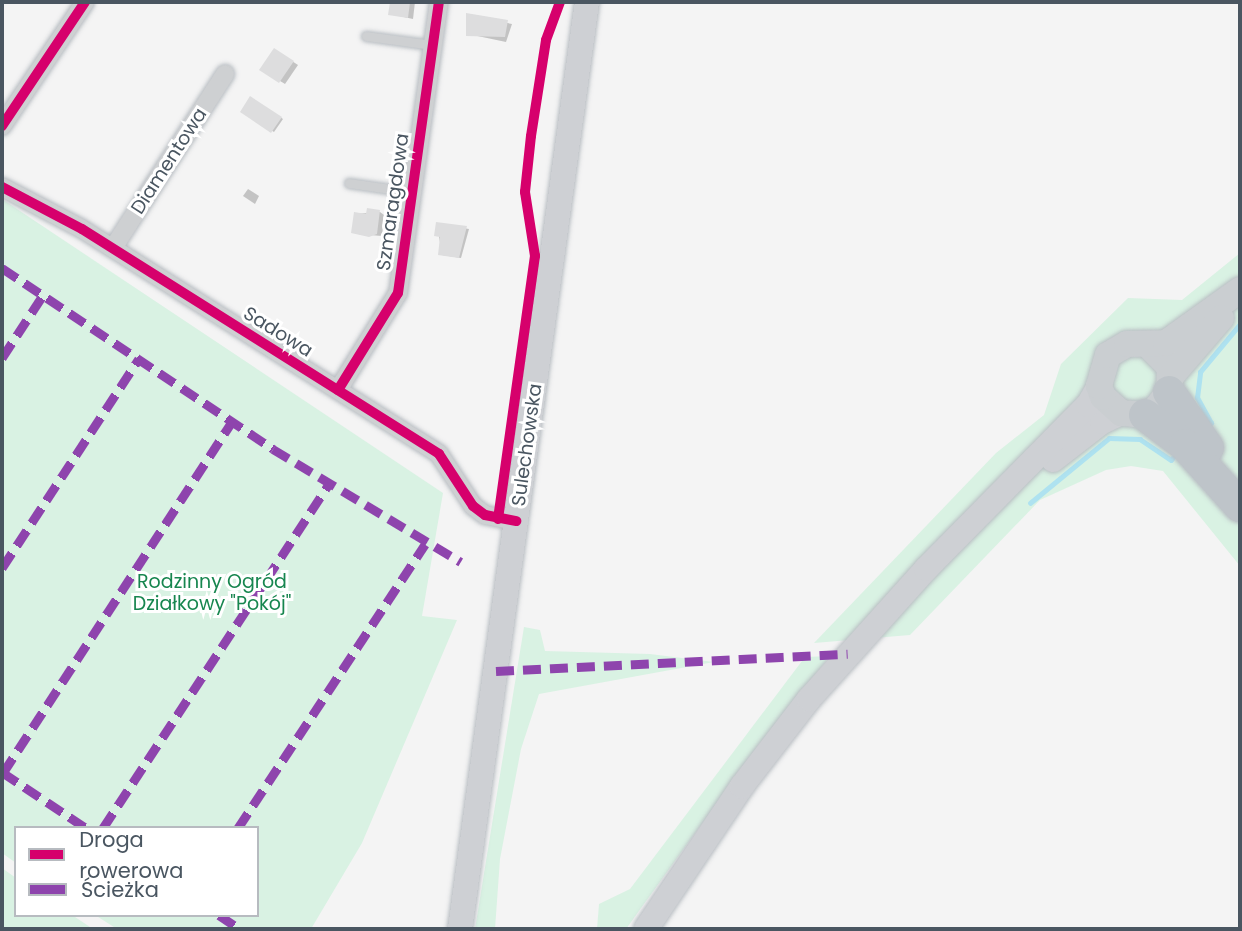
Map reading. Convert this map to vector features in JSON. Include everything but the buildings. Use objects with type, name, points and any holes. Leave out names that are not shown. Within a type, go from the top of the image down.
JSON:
[{"type":"highway","points":[[1171,383],[1240,487]]},
{"type":"highway","points":[[1133,414],[1185,444],[1240,506]]},
{"type":"main road","name":"Sulechowska","points":[[460,929],[587,2]]},
{"type":"main road","points":[[646,929],[742,786],[802,708],[973,523],[1088,405],[1099,386],[1102,364],[1115,349],[1127,344],[1149,346],[1166,343],[1240,290]]},
{"type":"main road","points":[[973,523],[1102,422],[1156,410],[1171,383],[1240,298]]},
{"type":"main road","points":[[1149,346],[1166,360],[1171,383]]},
{"type":"main road","points":[[1099,386],[1103,397],[1133,414]]},
{"type":"street","points":[[2,126],[85,2]]},
{"type":"street","name":"Szmaragdowa","points":[[338,390],[398,293],[439,2]]},
{"type":"street","name":"Diamentowa","points":[[113,248],[225,74]]},
{"type":"street","name":"Sadowa","points":[[2,187],[113,248],[439,454],[473,506],[485,515],[516,521]]},
{"type":"lane","points":[[366,36],[433,45]]},
{"type":"lane","name":"Szmaragdowa","points":[[349,183],[411,192]]},
{"type":"green space","name":"Rodzinny Ogród Działkowy \"Pokój\"","points":[[2,199],[443,493],[422,616],[457,620],[362,843],[311,929],[117,929],[98,917],[259,917],[259,826],[14,826],[14,862],[2,853]]},
{"type":"green space","points":[[1240,253],[1240,566],[1163,471],[1131,466],[1106,470],[1040,500],[910,635],[814,643],[996,453],[1044,415],[1061,364],[1128,298],[1182,300]]},
{"type":"green space","points":[[524,627],[540,630],[545,651],[650,654],[714,662],[539,694],[521,749],[500,859],[495,929],[475,929]]},
{"type":"green space","points":[[830,656],[760,743],[626,929],[597,929],[599,904],[630,889],[805,657]]},
{"type":"green space","points":[[2,868],[14,877],[14,917],[75,917],[93,929],[2,929]]},
{"type":"waterway","points":[[1207,426],[1211,423],[1197,398],[1200,372],[1240,324]]},
{"type":"waterway","points":[[1030,503],[1109,438],[1140,439],[1171,460],[1174,456]]},
{"type":"marked path","points":[[2,268],[273,449],[461,562]]},
{"type":"marked path","points":[[2,358],[43,295]]},
{"type":"marked path","points":[[2,568],[139,359]]},
{"type":"marked path","points":[[3,773],[232,422]]},
{"type":"marked path","points":[[104,826],[329,484]]},
{"type":"marked path","points":[[239,826],[425,544]]},
{"type":"marked path","points":[[496,671],[848,654]]},
{"type":"marked path","points":[[2,772],[83,826]]},
{"type":"marked path","points":[[222,917],[240,929]]},
{"type":"cycle path","points":[[2,126],[85,2]]},
{"type":"cycle path","points":[[338,390],[398,293],[439,2]]},
{"type":"cycle path","points":[[498,519],[535,256],[525,192],[531,136],[546,40],[560,2]]},
{"type":"cycle path","points":[[2,187],[82,229],[439,454],[473,506],[485,515],[516,521]]}]
